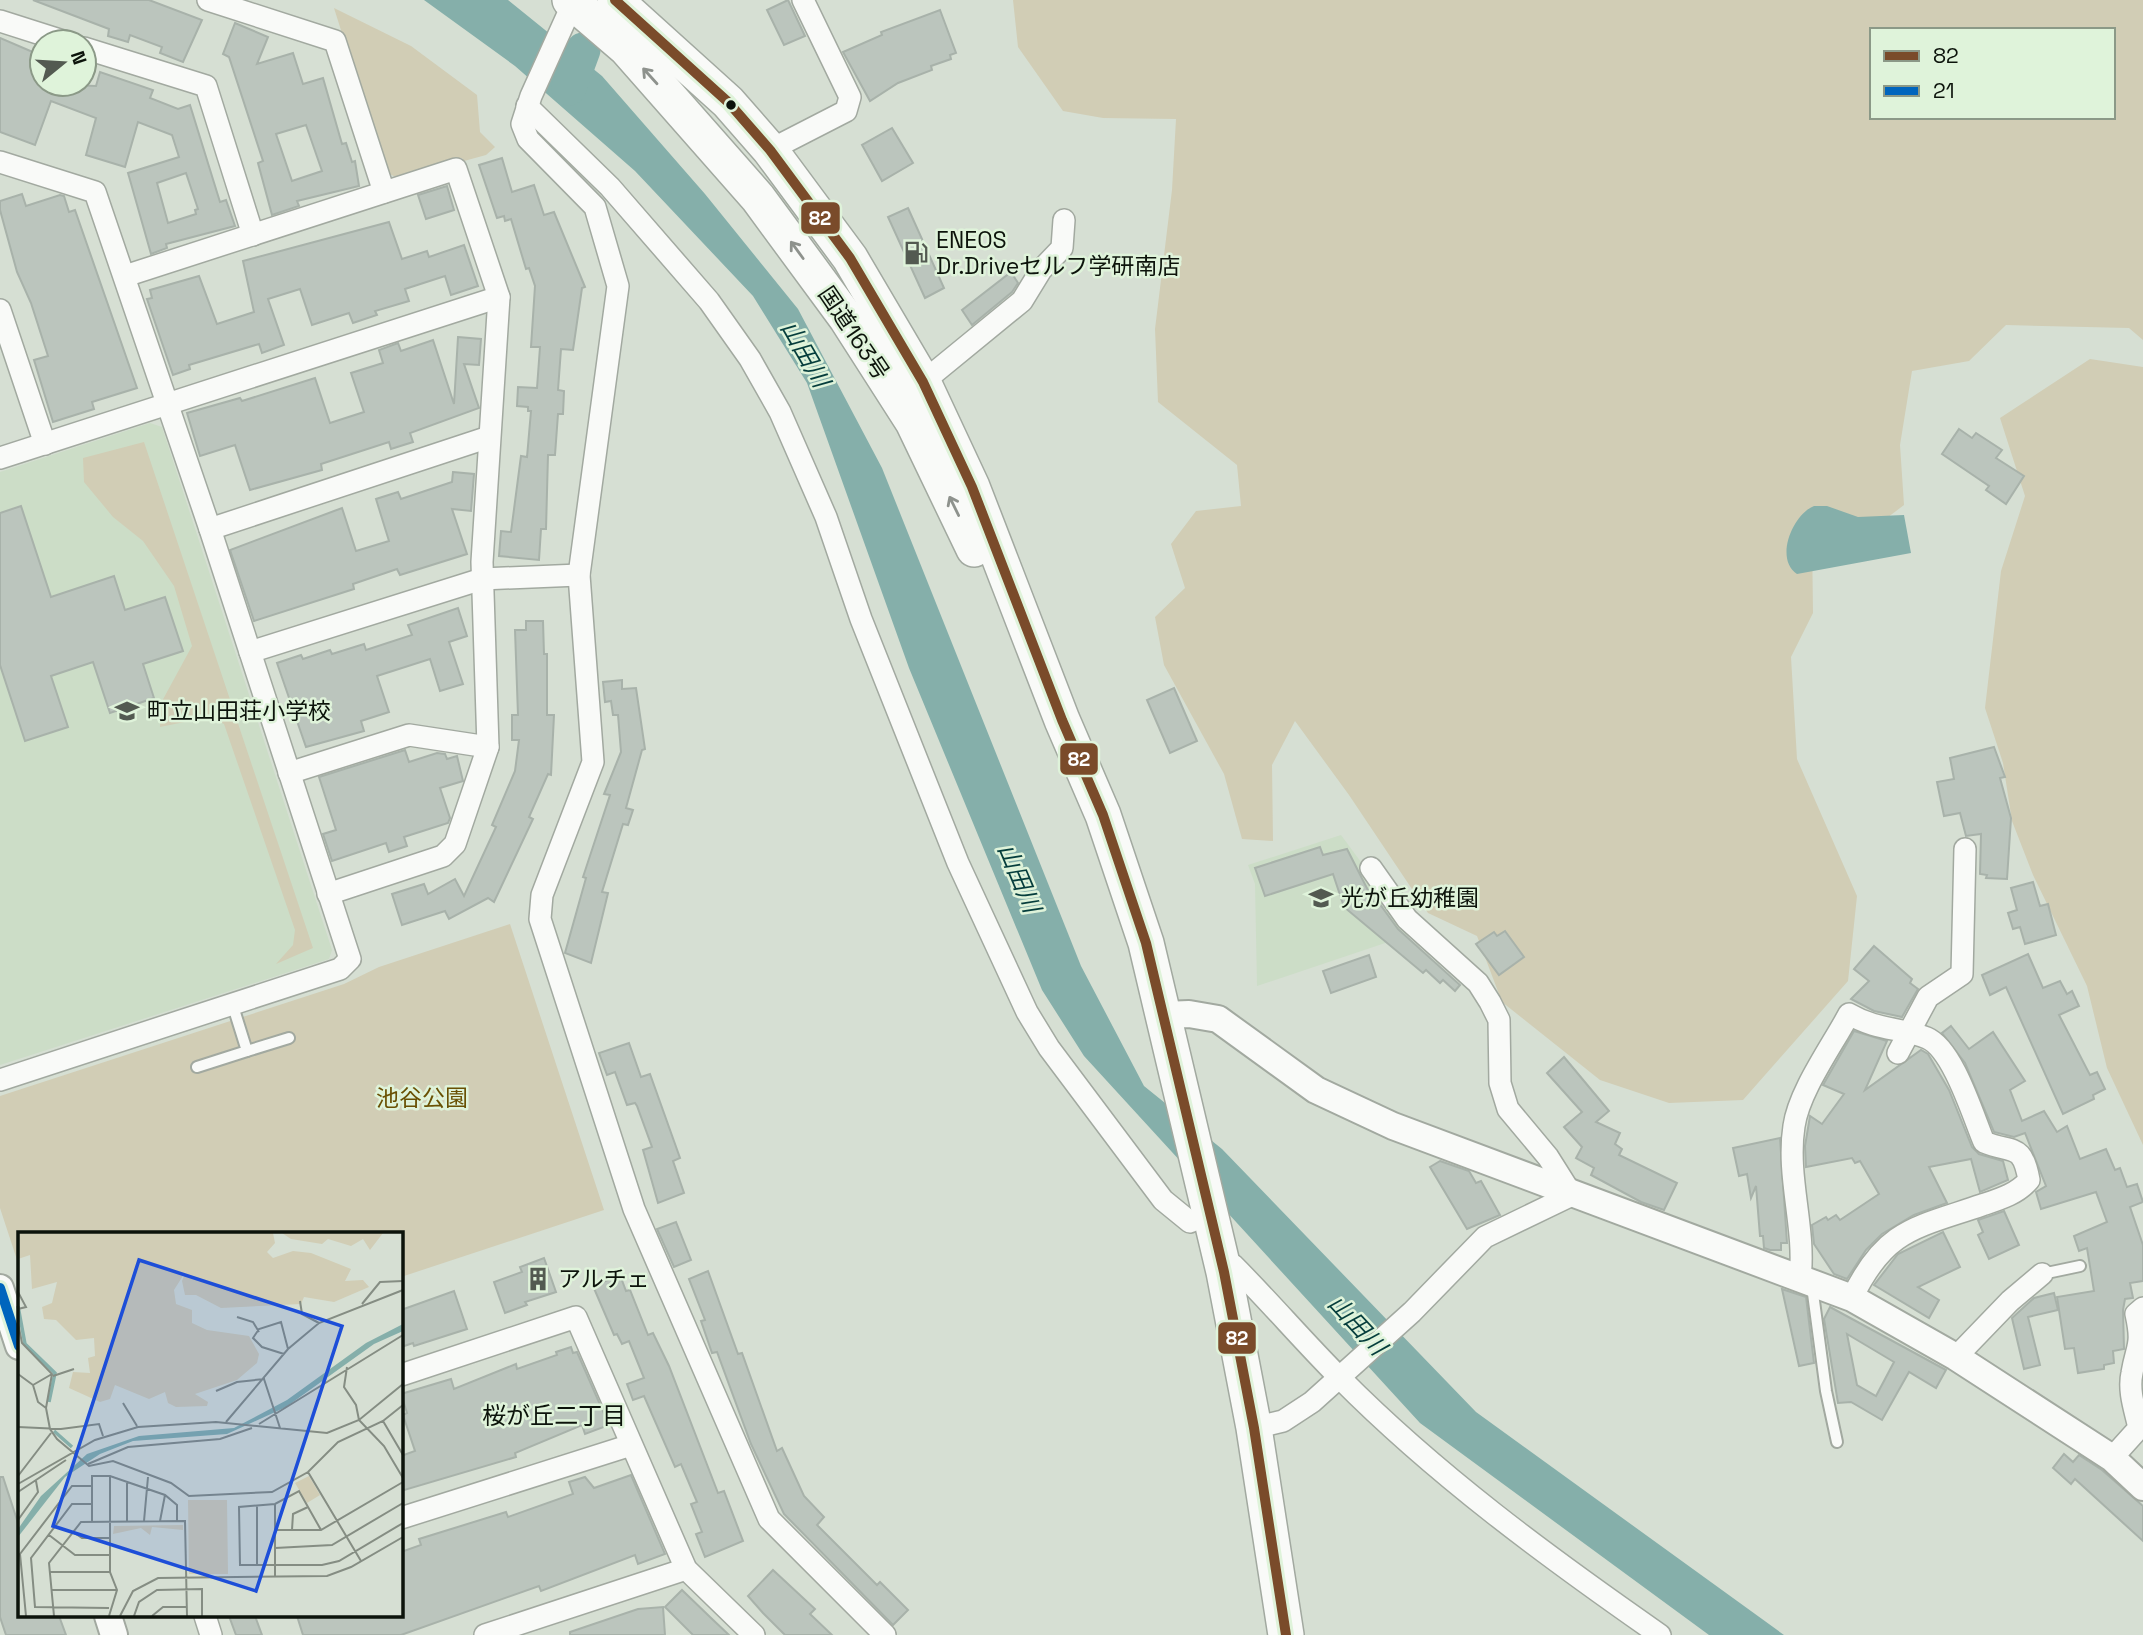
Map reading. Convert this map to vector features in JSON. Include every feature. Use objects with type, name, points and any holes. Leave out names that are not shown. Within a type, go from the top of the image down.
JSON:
[{"type":"highway","name":"国道163号","points":[[615,0],[692,67],[770,150],[850,258],[923,382],[972,486],[1062,720],[1127,879],[1164,1015],[1201,1228],[1224,1272],[1254,1427],[1286,1635]]},
{"type":"highway","name":"国道163号","points":[[570,6],[626,48],[758,198],[848,319],[913,422],[1030,664],[1062,720]]},
{"type":"street","points":[[208,0],[335,41],[384,192]]},
{"type":"street","points":[[770,150],[846,111],[850,97],[803,0]]},
{"type":"street","points":[[570,6],[529,101],[522,124],[528,139],[595,207],[618,286],[579,575],[593,762],[542,895],[540,919],[634,1209],[769,1519],[886,1635]]},
{"type":"street","points":[[0,21],[28,30]]},
{"type":"street","points":[[98,52],[206,86],[253,235]]},
{"type":"street","points":[[529,101],[610,187],[709,301],[750,359],[780,412],[826,517],[861,620],[953,850],[1036,1029],[1163,1200],[1201,1228]]},
{"type":"street","points":[[0,162],[95,192],[168,403],[349,954],[346,966],[0,1080]]},
{"type":"street","points":[[125,276],[456,169],[499,297],[482,579],[488,747],[455,844],[443,856],[328,894]]},
{"type":"street","points":[[923,382],[1022,301],[1041,270],[1062,248],[1064,220]]},
{"type":"street","points":[[0,458],[499,297]]},
{"type":"street","points":[[0,310],[45,444]]},
{"type":"street","points":[[210,529],[489,437]]},
{"type":"street","points":[[250,652],[482,579],[579,575]]},
{"type":"street","points":[[289,773],[409,735],[488,747]]},
{"type":"street","points":[[1902,1044],[1928,997],[1962,974],[1965,849]]},
{"type":"street","points":[[1371,868],[1407,919],[1478,983],[1490,1002],[1499,1020],[1500,1083],[1508,1109],[1548,1157],[1572,1195]]},
{"type":"street","points":[[1164,1015],[1189,1014],[1218,1019],[1316,1090],[1393,1126],[1572,1195],[1602,1202],[1852,1298],[1956,1357],[2112,1458],[2143,1487]]},
{"type":"street","points":[[1806,1281],[1794,1186],[1794,1126],[1802,1101],[1849,1014],[1902,1044],[1927,1038],[1947,1056],[1984,1142],[2020,1152],[2025,1159],[2029,1180],[2010,1195],[1901,1235],[1868,1266],[1852,1298]]},
{"type":"street","points":[[1254,1427],[1283,1421],[1312,1402],[1412,1312],[1485,1237],[1572,1195]]},
{"type":"street","points":[[1233,1265],[1442,1470],[1554,1562],[1660,1635]]},
{"type":"street","points":[[1956,1357],[2010,1301],[2042,1274]]},
{"type":"street","points":[[0,1288],[18,1343]]},
{"type":"street","points":[[2112,1458],[2139,1427],[2132,1402],[2131,1374],[2140,1347],[2136,1314],[2143,1308]]},
{"type":"street","points":[[402,1375],[576,1317],[686,1569],[754,1635]]},
{"type":"street","points":[[402,1518],[631,1445]]},
{"type":"street","points":[[491,1634],[686,1569]]},
{"type":"street","points":[[109,1618],[114,1635]]},
{"type":"street","points":[[206,1618],[211,1635]]},
{"type":"lane","points":[[232,1003],[247,1051]]},
{"type":"lane","points":[[197,1067],[289,1038]]},
{"type":"lane","points":[[2042,1274],[2080,1266]]},
{"type":"lane","points":[[1806,1281],[1837,1442]]},
{"type":"shaded area","name":"町立山田荘小学校","points":[[150,423],[162,427],[332,950],[329,959],[0,1065],[0,472]]},
{"type":"shaded area","name":"光が丘幼稚園","points":[[1341,835],[1409,927],[1406,936],[1257,986],[1255,884],[1248,865]]},
{"type":"green space","points":[[1013,0],[2143,0],[2143,340],[2129,328],[2006,325],[1969,361],[1912,371],[1900,445],[1904,505],[1871,530],[1812,535],[1813,613],[1791,657],[1797,759],[1857,896],[1848,981],[1743,1100],[1669,1103],[1600,1080],[1502,1002],[1477,936],[1428,913],[1349,795],[1295,721],[1272,765],[1273,841],[1242,839],[1224,774],[1164,665],[1155,617],[1185,588],[1171,544],[1196,511],[1241,506],[1237,465],[1158,402],[1155,329],[1172,190],[1176,119],[1103,118],[1063,111],[1018,47]]},
{"type":"green space","points":[[334,8],[411,46],[477,95],[480,132],[495,147],[486,155],[464,161],[462,158],[399,178],[386,173]]},
{"type":"green space","points":[[2090,359],[2143,367],[2143,1145],[2107,1068],[2087,986],[2033,875],[2012,821],[2003,763],[1985,708],[2001,571],[2025,496],[2000,418]]},
{"type":"green space","points":[[144,442],[313,948],[276,964],[293,945],[295,930],[224,724],[209,717],[160,727],[161,703],[192,646],[174,586],[143,541],[113,517],[84,482],[83,458]]},
{"type":"green space","name":"池谷公園","points":[[510,924],[604,1210],[402,1277],[402,1232],[18,1232],[18,1263],[0,1208],[0,1096],[344,984],[379,967]]},
{"type":"water","name":"山田川","points":[[424,0],[508,0],[602,76],[705,194],[798,309],[882,468],[1081,966],[1144,1086],[1222,1149],[1476,1412],[1784,1635],[1709,1635],[1420,1423],[1084,1056],[1042,990],[909,668],[807,383],[753,296],[635,171],[515,66]]},
{"type":"water","points":[[1814,506],[1827,506],[1858,517],[1904,515],[1911,553],[1797,574],[1790,567],[1787,558],[1789,537],[1799,518]]},
{"type":"building","points":[[33,0],[149,0],[202,20],[183,62],[160,53],[162,47],[130,35],[128,42],[108,36],[109,29]]},
{"type":"building","points":[[788,0],[805,36],[784,45],[767,10]]},
{"type":"building","points":[[940,10],[956,53],[950,55],[951,59],[931,66],[932,70],[898,83],[870,101],[843,52],[882,35],[881,32]]},
{"type":"building","points":[[235,23],[268,37],[257,64],[293,53],[303,84],[323,78],[342,144],[346,143],[352,162],[355,161],[359,186],[297,201],[299,206],[272,215],[258,163],[263,161],[229,57],[223,54]],"holes":[[[306,125],[322,171],[292,181],[276,134]]]},
{"type":"building","points":[[0,38],[28,50],[28,98],[98,98],[100,72],[153,90],[150,98],[178,109],[190,105],[220,202],[226,200],[235,226],[166,244],[167,248],[151,254],[128,173],[179,157],[172,135],[138,122],[125,167],[86,155],[96,118],[51,101],[35,145],[0,132]],"holes":[[[186,173],[198,209],[195,210],[196,214],[168,223],[157,183]]]},
{"type":"building","points":[[892,128],[913,163],[882,181],[862,145]]},
{"type":"building","points":[[502,158],[512,192],[534,185],[544,215],[554,212],[585,287],[582,288],[573,350],[561,349],[558,390],[564,391],[563,414],[558,414],[555,455],[548,455],[546,529],[541,529],[539,560],[499,556],[501,531],[511,532],[521,456],[527,457],[531,411],[528,411],[528,407],[517,406],[518,387],[537,388],[540,347],[531,347],[535,286],[529,268],[526,269],[511,219],[505,221],[504,216],[497,218],[479,165]]},
{"type":"building","points":[[447,186],[454,210],[426,219],[418,195]]},
{"type":"building","points":[[22,194],[26,206],[60,195],[64,196],[69,212],[75,210],[137,388],[92,402],[94,409],[53,422],[34,360],[48,356],[31,303],[17,272],[0,210],[0,201]]},
{"type":"building","name":"ENEOS Dr.Driveセルフ学研南店","points":[[908,208],[944,288],[925,298],[888,217]]},
{"type":"building","points":[[389,222],[402,259],[427,251],[429,257],[464,245],[478,286],[451,295],[445,276],[405,289],[409,301],[375,311],[377,315],[353,323],[349,313],[312,325],[300,289],[268,299],[284,345],[262,353],[259,344],[189,365],[190,369],[173,375],[147,299],[152,298],[150,290],[199,276],[217,324],[254,312],[243,261]]},
{"type":"building","points":[[1011,272],[1018,283],[1012,292],[972,325],[962,310]]},
{"type":"building","points":[[458,337],[481,339],[479,365],[464,364],[479,408],[410,433],[413,442],[391,449],[389,442],[321,464],[322,470],[250,490],[235,445],[200,456],[187,413],[240,398],[242,401],[315,378],[330,423],[364,412],[351,373],[383,363],[379,350],[398,343],[401,351],[433,340],[454,404]]},
{"type":"building","points":[[1959,429],[1972,438],[1976,433],[2002,450],[1996,458],[2024,476],[2006,504],[1986,490],[1989,486],[1942,454]]},
{"type":"building","points":[[453,472],[474,474],[471,511],[452,509],[467,554],[400,575],[397,569],[353,584],[354,589],[254,621],[230,550],[342,508],[356,551],[389,541],[376,499],[398,492],[401,499],[452,482]]},
{"type":"building","points":[[21,506],[51,597],[114,576],[125,610],[165,597],[183,651],[143,664],[154,698],[110,713],[93,662],[51,676],[68,727],[25,741],[0,665],[0,513]]},
{"type":"building","points":[[458,608],[467,636],[449,642],[463,684],[440,691],[430,659],[377,676],[389,712],[361,721],[364,731],[306,747],[277,663],[301,655],[303,659],[330,650],[332,654],[364,644],[366,650],[412,635],[408,625]]},
{"type":"building","points":[[526,621],[543,621],[544,654],[547,654],[547,715],[554,715],[551,775],[548,774],[529,817],[533,819],[494,902],[488,898],[449,919],[445,911],[402,925],[392,894],[424,884],[428,894],[455,879],[464,896],[496,827],[492,825],[515,771],[519,740],[512,740],[512,715],[518,715],[515,630],[526,630]]},
{"type":"building","points":[[622,680],[622,689],[636,688],[645,749],[642,750],[626,808],[633,810],[628,825],[623,824],[602,892],[608,893],[591,963],[565,953],[586,878],[583,877],[610,795],[604,794],[621,752],[618,715],[613,715],[611,701],[605,702],[603,682]]},
{"type":"building","points":[[1174,688],[1197,741],[1170,753],[1147,700]]},
{"type":"building","points":[[1994,747],[2005,777],[2000,778],[2011,818],[2007,879],[1986,878],[1987,875],[1980,874],[1981,834],[1966,836],[1960,813],[1944,816],[1937,782],[1954,779],[1950,758]]},
{"type":"building","points":[[405,750],[409,762],[437,753],[445,754],[447,759],[457,756],[463,781],[440,788],[450,818],[448,823],[404,837],[407,846],[389,852],[386,843],[332,861],[323,834],[336,830],[319,777]]},
{"type":"building","points":[[1320,847],[1323,855],[1347,849],[1375,904],[1379,903],[1398,929],[1460,985],[1455,991],[1443,980],[1440,983],[1426,970],[1423,973],[1344,907],[1333,874],[1265,896],[1255,868]]},
{"type":"building","points":[[2033,882],[2040,906],[2048,904],[2056,935],[2025,944],[2020,927],[2013,929],[2008,913],[2017,910],[2011,888]]},
{"type":"building","points":[[1505,931],[1524,957],[1499,975],[1476,944],[1494,932],[1497,936]]},
{"type":"building","points":[[1874,946],[1912,979],[1910,983],[1918,989],[1902,1017],[1874,1011],[1851,999],[1869,981],[1854,969]]},
{"type":"building","points":[[2028,954],[2043,988],[2060,981],[2067,994],[2072,991],[2079,1006],[2059,1015],[2090,1075],[2097,1072],[2105,1089],[2093,1095],[2094,1099],[2063,1114],[2006,987],[1990,995],[1982,975]]},
{"type":"building","points":[[1369,955],[1376,977],[1331,993],[1323,971]]},
{"type":"building","points":[[1951,1026],[1969,1049],[1993,1032],[2025,1081],[2010,1090],[2022,1121],[2044,1111],[2057,1132],[2067,1126],[2080,1159],[2106,1149],[2115,1170],[2120,1168],[2127,1187],[2137,1184],[2143,1202],[2130,1207],[2143,1245],[2143,1281],[2130,1283],[2133,1298],[2125,1299],[2123,1310],[2124,1349],[2113,1351],[2114,1363],[2104,1365],[2104,1369],[2078,1373],[2074,1348],[2065,1349],[2057,1297],[2094,1291],[2087,1248],[2079,1251],[2074,1236],[2107,1222],[2096,1192],[2041,1209],[2036,1192],[2046,1186],[2025,1133],[2014,1137],[1994,1132],[1965,1063],[1942,1033]]},
{"type":"building","points":[[1854,1031],[1887,1041],[1865,1090],[1921,1050],[1928,1054],[1949,1090],[1972,1147],[1979,1154],[2003,1161],[2008,1180],[1980,1192],[1971,1159],[1929,1167],[1947,1203],[1914,1215],[1882,1234],[1866,1250],[1847,1279],[1834,1274],[1814,1244],[1812,1225],[1836,1215],[1840,1220],[1879,1194],[1860,1161],[1855,1163],[1852,1158],[1806,1167],[1805,1146],[1810,1116],[1822,1124],[1844,1094],[1823,1085]]},
{"type":"building","points":[[629,1043],[641,1077],[650,1074],[680,1158],[673,1161],[684,1193],[658,1203],[643,1150],[652,1147],[637,1106],[635,1103],[627,1105],[615,1072],[607,1075],[599,1053]]},
{"type":"building","points":[[1564,1057],[1609,1111],[1596,1122],[1620,1133],[1615,1144],[1622,1149],[1619,1155],[1677,1183],[1664,1210],[1641,1202],[1591,1175],[1594,1168],[1576,1158],[1582,1147],[1564,1127],[1582,1112],[1547,1073]]},
{"type":"building","points":[[1780,1138],[1787,1243],[1781,1243],[1781,1250],[1770,1250],[1764,1248],[1763,1236],[1760,1236],[1756,1186],[1751,1198],[1747,1174],[1739,1176],[1733,1148]]},
{"type":"building","points":[[1440,1161],[1469,1171],[1476,1183],[1481,1181],[1500,1215],[1467,1229],[1430,1167]]},
{"type":"building","points":[[2004,1211],[2019,1245],[1989,1259],[1978,1235],[1983,1232],[1978,1220]]},
{"type":"building","points":[[676,1222],[691,1260],[674,1267],[657,1229]]},
{"type":"building","points":[[1943,1232],[1960,1267],[1918,1287],[1939,1300],[1929,1318],[1874,1285],[1898,1254]]},
{"type":"building","points":[[544,1258],[556,1292],[525,1302],[527,1305],[505,1313],[494,1282],[522,1272],[520,1267]]},
{"type":"building","points":[[708,1271],[738,1354],[742,1353],[777,1451],[782,1448],[804,1496],[824,1517],[817,1525],[877,1585],[880,1582],[908,1610],[893,1625],[784,1514],[751,1444],[717,1352],[712,1353],[701,1321],[705,1320],[689,1279]]},
{"type":"building","points":[[620,1275],[626,1291],[630,1290],[648,1335],[653,1333],[669,1366],[718,1493],[724,1491],[743,1541],[705,1557],[696,1534],[702,1532],[691,1504],[697,1502],[681,1464],[675,1467],[644,1396],[633,1400],[627,1384],[644,1378],[629,1341],[622,1344],[617,1334],[614,1335],[593,1286]]},
{"type":"building","points":[[1782,1289],[1806,1297],[1814,1363],[1799,1366]]},
{"type":"building","points":[[454,1291],[467,1329],[414,1346],[413,1343],[402,1347],[402,1310]]},
{"type":"building","points":[[2054,1293],[2058,1310],[2028,1317],[2040,1365],[2024,1369],[2012,1318],[2034,1298]]},
{"type":"building","points":[[1830,1307],[1946,1370],[1936,1388],[1909,1372],[1882,1420],[1851,1402],[1838,1403],[1824,1319]],"holes":[[[1847,1334],[1894,1362],[1876,1396],[1857,1385]]]},
{"type":"building","points":[[571,1347],[573,1353],[577,1352],[609,1425],[585,1434],[582,1425],[515,1453],[516,1457],[402,1491],[402,1456],[415,1451],[403,1415],[407,1413],[402,1394],[451,1379],[454,1389],[516,1364],[517,1369],[557,1355],[556,1352]]},
{"type":"building","points":[[2064,1454],[2073,1462],[2079,1455],[2102,1470],[2143,1506],[2143,1541],[2075,1479],[2071,1484],[2053,1468]]},
{"type":"building","points":[[631,1475],[665,1554],[638,1564],[635,1555],[541,1591],[539,1586],[401,1635],[303,1635],[298,1618],[402,1618],[402,1552],[421,1545],[419,1539],[506,1512],[508,1517],[573,1494],[569,1482],[585,1477],[594,1488]]},
{"type":"building","points":[[0,1477],[3,1477],[18,1523],[18,1618],[60,1618],[66,1635],[6,1635],[0,1617]]},
{"type":"building","points":[[773,1570],[815,1609],[810,1614],[832,1635],[785,1635],[763,1613],[748,1596]]},
{"type":"building","points":[[682,1590],[729,1635],[693,1635],[665,1607]]},
{"type":"building","points":[[663,1607],[665,1635],[570,1635],[570,1632],[638,1609]]},
{"type":"building","points":[[230,1618],[256,1618],[262,1635],[236,1635]]},
{"type":"waterway","points":[[569,88],[583,50]]},
{"type":"transit line","name":"82","points":[[615,0],[728,102],[770,150],[850,258],[923,382],[972,487],[1062,720],[1103,815],[1146,943],[1224,1272],[1254,1428],[1286,1635]]},
{"type":"transit line","name":"21","points":[[0,1288],[18,1343]]},
{"type":"place","name":"ENEOS Dr.Driveセルフ学研南店","points":[[916,253]]},
{"type":"place","name":"町立山田荘小学校","points":[[127,711]]},
{"type":"place","name":"光が丘幼稚園","points":[[1321,898]]},
{"type":"place","name":"アルチェ","points":[[538,1279]]},
{"type":"district","name":"桜が丘二丁目","points":[[554,1416]]}]
